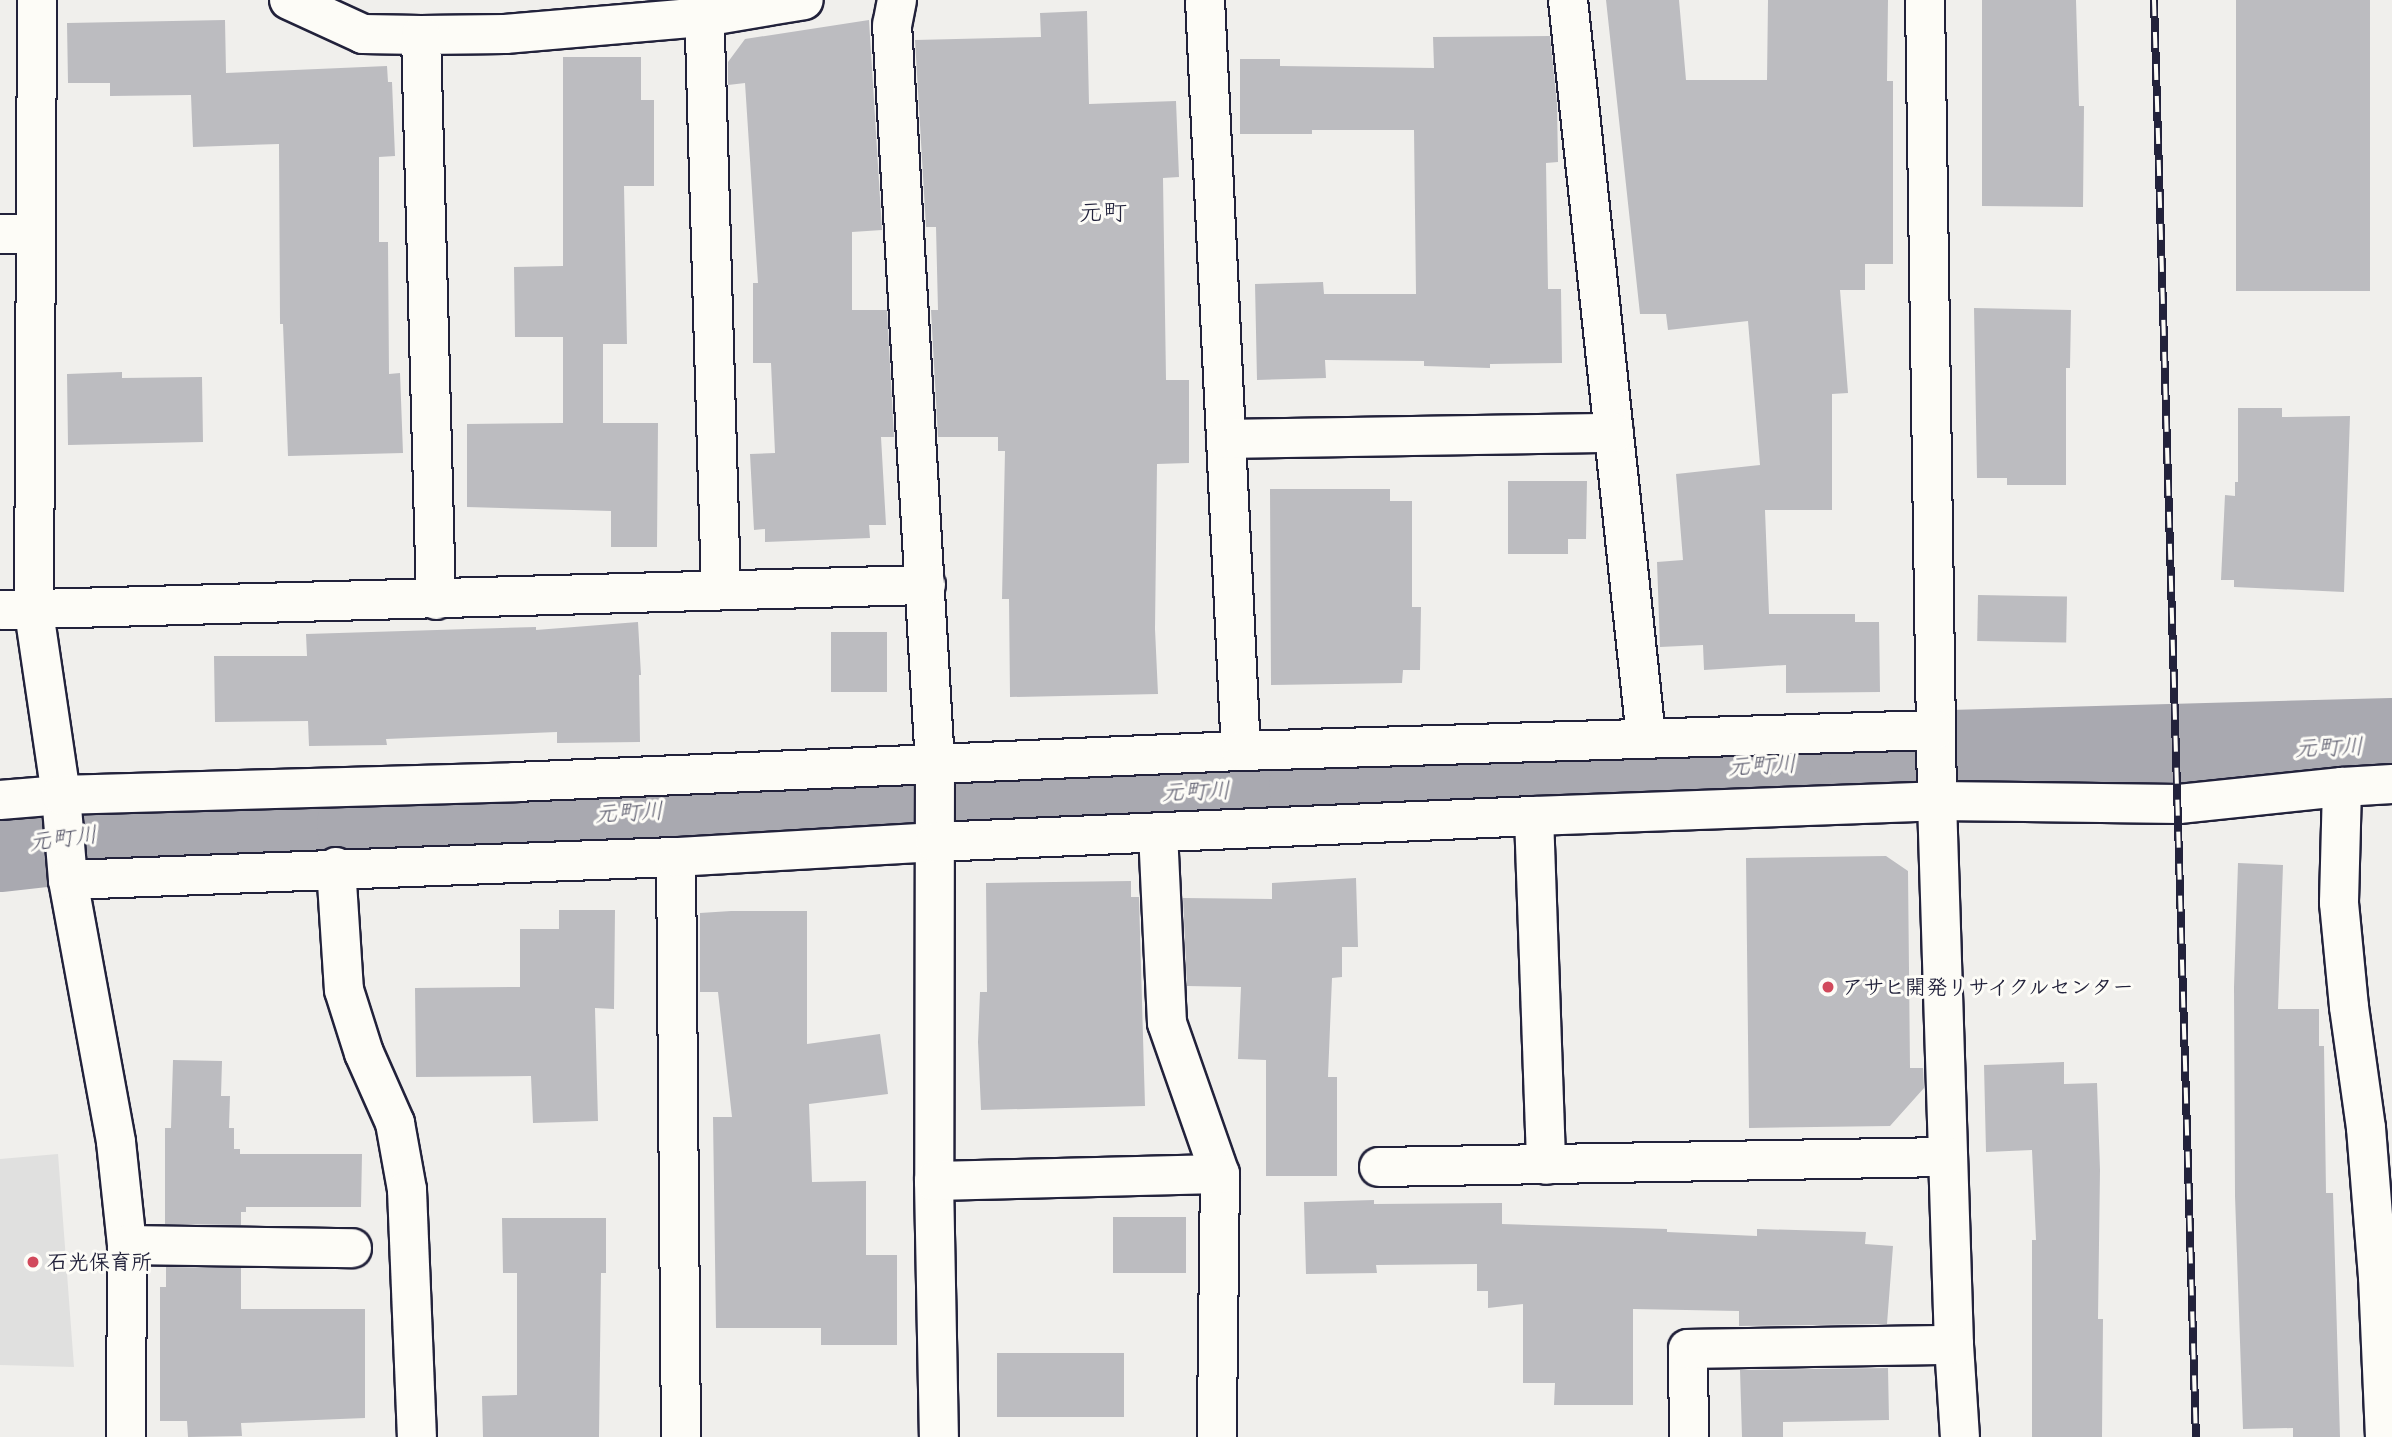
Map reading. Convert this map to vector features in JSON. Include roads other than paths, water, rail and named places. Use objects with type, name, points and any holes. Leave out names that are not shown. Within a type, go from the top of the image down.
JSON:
[{"type":"street","points":[[37,0],[18,234],[17,611],[61,795],[68,880],[116,1142],[127,1245],[126,1437]]},
{"type":"street","points":[[289,0],[363,34],[421,35],[505,34],[704,8],[804,0]]},
{"type":"street","points":[[897,0],[892,25],[935,764],[934,1181],[939,1437]]},
{"type":"street","points":[[1205,0],[1241,751]]},
{"type":"street","points":[[1568,0],[1646,737]]},
{"type":"street","points":[[1925,0],[1937,802],[1947,1157],[1960,1437]]},
{"type":"street","points":[[704,8],[721,590]]},
{"type":"street","points":[[421,35],[436,600]]},
{"type":"street","points":[[1226,439],[1614,433]]},
{"type":"street","points":[[17,611],[926,585]]},
{"type":"street","points":[[0,800],[61,795],[515,782],[1241,751],[1936,730]]},
{"type":"street","points":[[68,880],[336,867],[676,857],[935,842],[1534,816],[1937,802],[2179,804],[2342,786],[2392,785]]},
{"type":"street","points":[[2342,786],[2339,902],[2349,1007],[2367,1141],[2378,1277],[2385,1437]]},
{"type":"street","points":[[1534,816],[1546,1165]]},
{"type":"street","points":[[1158,832],[1167,1023],[1220,1174],[1217,1437]]},
{"type":"street","points":[[676,857],[681,1437]]},
{"type":"street","points":[[336,867],[344,990],[364,1053],[395,1123],[407,1190],[417,1437]]},
{"type":"street","points":[[1379,1167],[1947,1157]]},
{"type":"street","points":[[934,1181],[1220,1174]]},
{"type":"street","points":[[127,1245],[352,1248]]},
{"type":"street","points":[[1689,1437],[1688,1349],[1954,1345]]},
{"type":"waterway","name":"元町川","points":[[0,845],[142,829],[364,825],[674,809],[1316,787],[1875,759],[2392,745]]},
{"type":"railway","points":[[2154,0],[2196,1437]]},
{"type":"place","name":"アサヒ開発リサイクルセンター","points":[[1828,987]]},
{"type":"place","name":"石光保育所","points":[[33,1262]]},
{"type":"district","name":"元町","points":[[1103,212]]}]
